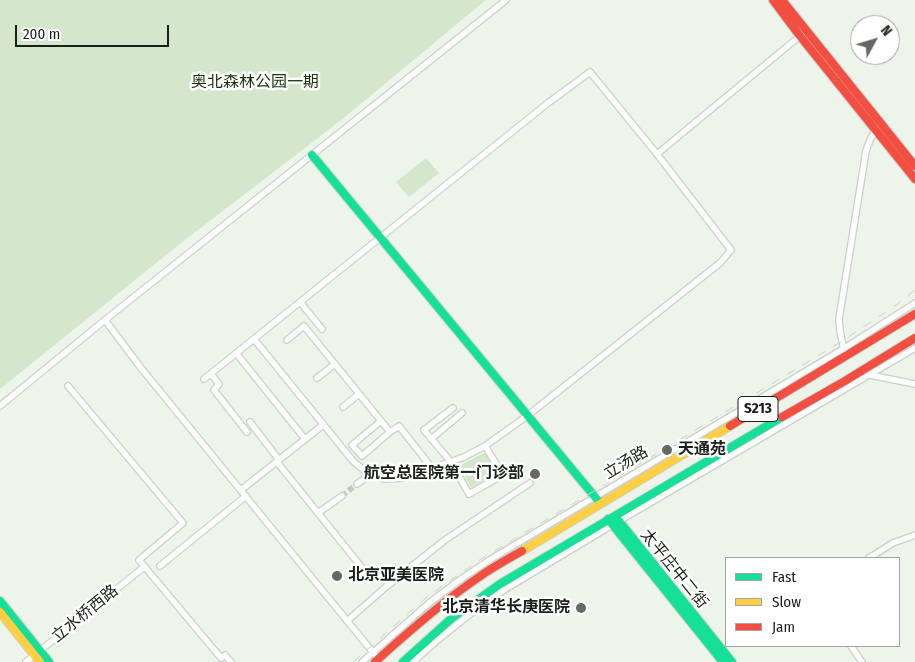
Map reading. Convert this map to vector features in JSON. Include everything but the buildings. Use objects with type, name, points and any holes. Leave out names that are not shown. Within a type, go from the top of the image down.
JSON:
[{"type":"main road","points":[[773,0],[803,33],[879,127],[915,178]]},
{"type":"main road","points":[[782,0],[803,33]]},
{"type":"main road","points":[[879,127],[915,166]]},
{"type":"main road","points":[[312,155],[598,500]]},
{"type":"main road","name":"立汤路","points":[[375,658],[464,587],[598,500],[844,353],[915,314]]},
{"type":"main road","name":"S213","points":[[403,662],[452,618],[500,584],[614,520],[758,430],[845,381],[915,338]]},
{"type":"main road","name":"太平庄中二街","points":[[614,520],[723,662]]},
{"type":"main road","name":"太平庄中二街","points":[[614,520],[732,662]]},
{"type":"main road","points":[[0,601],[38,656]]},
{"type":"main road","points":[[0,612],[38,656],[49,662]]},
{"type":"street","points":[[0,406],[506,0]]},
{"type":"street","points":[[657,154],[803,33]]},
{"type":"street","points":[[204,379],[548,103],[590,72],[657,154],[731,250],[720,263],[527,416],[485,446],[464,457],[404,478],[384,479],[366,472],[354,461],[254,339]]},
{"type":"street","points":[[844,353],[840,319],[866,151],[870,140],[879,127]]},
{"type":"street","points":[[300,302],[322,329]]},
{"type":"street","name":"立汤路","points":[[844,353],[915,303]]},
{"type":"street","points":[[105,320],[375,658]]},
{"type":"street","points":[[288,340],[304,326],[390,432]]},
{"type":"street","name":"S213","points":[[413,662],[469,615],[504,590],[614,520],[915,348]]},
{"type":"street","points":[[236,353],[305,439]]},
{"type":"street","points":[[317,378],[335,364]]},
{"type":"street","points":[[211,374],[219,384],[214,390],[247,432]]},
{"type":"street","points":[[870,375],[915,384]]},
{"type":"street","points":[[68,386],[183,523],[139,560],[221,658],[225,655],[231,662]]},
{"type":"street","points":[[343,407],[359,394]]},
{"type":"street","points":[[453,408],[424,430],[451,462],[469,494],[503,475],[485,446]]},
{"type":"street","points":[[431,439],[462,413]]},
{"type":"street","points":[[381,421],[352,445],[362,456],[399,426],[432,468]]},
{"type":"street","points":[[250,422],[318,514],[363,570]]},
{"type":"street","points":[[241,490],[323,425]]},
{"type":"street","points":[[357,484],[371,474]]},
{"type":"street","points":[[347,621],[445,540],[530,483]]},
{"type":"street","points":[[160,566],[246,496]]},
{"type":"street","points":[[318,514],[342,496]]},
{"type":"street","points":[[871,557],[893,543],[915,535]]},
{"type":"street","name":"立水桥西路","points":[[26,662],[38,656],[144,567]]},
{"type":"street","points":[[852,647],[859,661]]},
{"type":"street","name":"立汤路","points":[[362,662],[375,658]]},
{"type":"green space","name":"奥北森林公园一期","points":[[0,0],[486,0],[340,121],[181,243],[0,389]]},
{"type":"green space","points":[[426,158],[439,173],[409,197],[396,182]]},
{"type":"green space","points":[[486,452],[497,473],[471,488],[459,466]]},
{"type":"tunnel","points":[[342,496],[357,484]]},
{"type":"railway","points":[[353,662],[427,597],[481,559],[839,343],[892,308],[915,290]]},
{"type":"traffic: fast","points":[[312,155],[600,503]]},
{"type":"traffic: fast","points":[[403,662],[452,618],[500,584],[782,417]]},
{"type":"traffic: fast","points":[[615,516],[732,662]]},
{"type":"traffic: fast","points":[[608,519],[723,662]]},
{"type":"traffic: fast","points":[[0,601],[49,662]]},
{"type":"traffic: slow","points":[[522,551],[730,426]]},
{"type":"traffic: slow","points":[[0,612],[40,662]]},
{"type":"traffic: jam","points":[[773,0],[915,179]]},
{"type":"traffic: jam","points":[[782,0],[915,166]]},
{"type":"traffic: jam","points":[[730,426],[915,314]]},
{"type":"traffic: jam","points":[[782,417],[915,338]]},
{"type":"traffic: jam","points":[[375,662],[465,587],[522,551]]},
{"type":"place","name":"天通苑","points":[[667,450]]},
{"type":"place","name":"航空总医院第一门诊部","points":[[535,474]]},
{"type":"place","name":"北京亚美医院","points":[[337,576]]},
{"type":"place","name":"北京清华长庚医院","points":[[581,608]]}]
